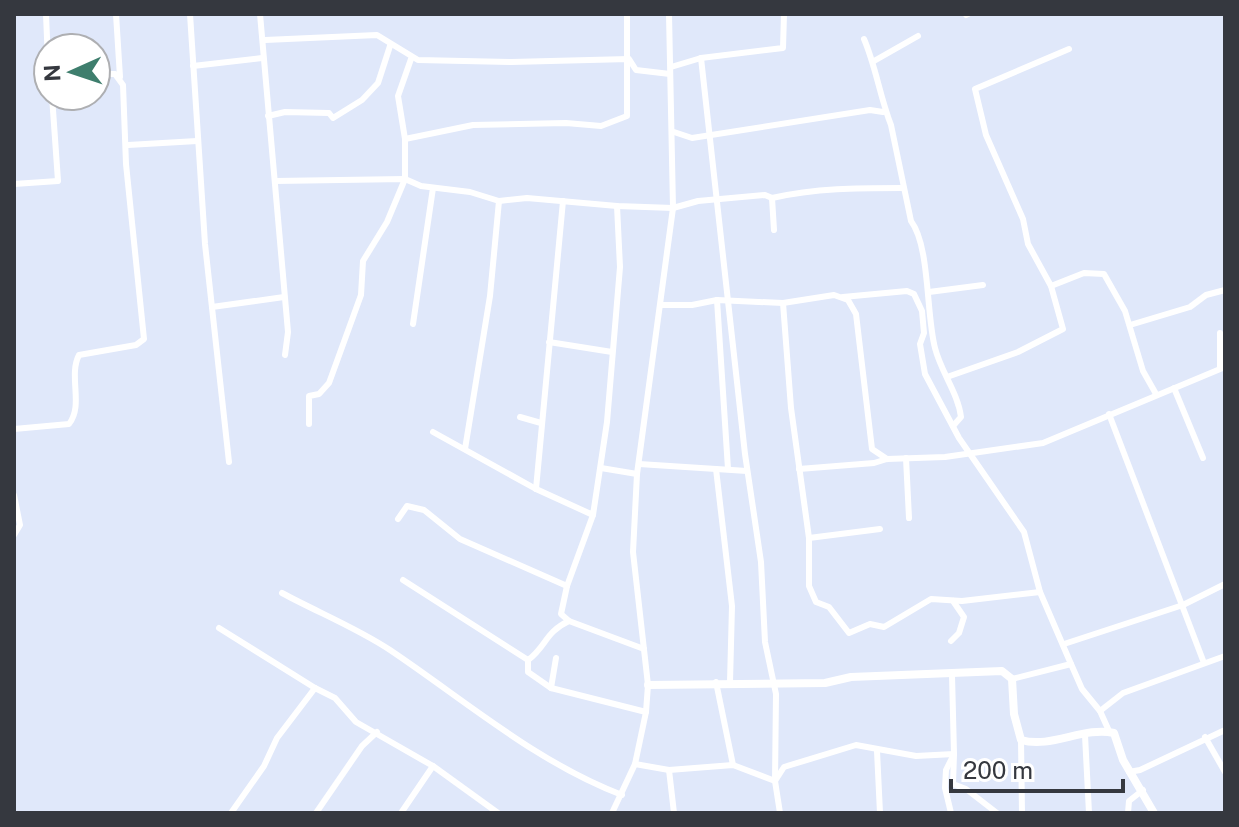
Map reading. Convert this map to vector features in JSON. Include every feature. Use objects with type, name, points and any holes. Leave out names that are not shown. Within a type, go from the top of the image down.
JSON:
[{"type":"street","points":[[14,429],[69,424],[75,413],[75,363],[79,355],[136,345],[144,339],[126,164],[128,145],[116,14]]},
{"type":"street","points":[[190,14],[197,141],[229,462]]},
{"type":"street","points":[[260,14],[265,40],[262,58],[288,332],[285,355]]},
{"type":"street","points":[[405,139],[454,128],[566,123],[601,126],[627,116],[627,14]]},
{"type":"street","points":[[612,813],[635,764],[646,712],[648,685],[633,552],[637,474],[673,208],[674,132],[669,14]]},
{"type":"street","points":[[629,59],[636,70],[670,71],[701,58],[783,48],[784,14]]},
{"type":"street","points":[[265,40],[373,35],[381,37],[411,59],[511,62],[629,59]]},
{"type":"street","points":[[874,61],[918,36]]},
{"type":"street","points":[[864,39],[874,61],[883,112],[891,125],[911,221],[918,231],[928,290],[927,311],[944,374],[961,417],[953,426]]},
{"type":"street","points":[[268,116],[285,112],[329,113],[333,118],[362,100],[378,83],[390,46]]},
{"type":"street","points":[[933,386],[944,374],[1018,352],[1063,329],[1051,286],[1028,244],[1023,219],[986,135],[975,89],[1069,49]]},
{"type":"street","points":[[193,66],[262,58]]},
{"type":"street","points":[[701,58],[747,471],[761,562],[765,642],[774,683],[775,781],[780,813]]},
{"type":"street","points":[[309,424],[309,396],[317,395],[329,383],[361,295],[363,261],[387,222],[405,179],[405,139],[398,96],[411,59]]},
{"type":"street","points":[[112,76],[120,77]]},
{"type":"street","points":[[674,132],[692,138],[711,132],[870,110],[883,112]]},
{"type":"street","points":[[14,184],[58,181],[53,112]]},
{"type":"street","points":[[452,119],[454,128]]},
{"type":"street","points":[[128,145],[197,141]]},
{"type":"street","points":[[275,181],[405,179],[499,201],[563,201],[673,208],[698,201],[765,195],[772,198],[839,187],[870,191],[902,188]]},
{"type":"street","points":[[413,324],[433,188]]},
{"type":"street","points":[[772,198],[774,230]]},
{"type":"street","points":[[465,449],[490,296],[499,201]]},
{"type":"street","points":[[536,489],[563,201]]},
{"type":"street","points":[[617,206],[620,267],[601,468],[593,515],[567,586],[561,614],[569,621],[644,649]]},
{"type":"street","points":[[1051,286],[1084,273],[1104,274],[1114,287],[1130,325],[1143,371],[1156,394]]},
{"type":"street","points":[[662,305],[692,305],[717,300],[783,303],[983,285]]},
{"type":"street","points":[[1130,325],[1190,307],[1206,295],[1225,290]]},
{"type":"street","points":[[907,291],[914,294],[922,311],[921,357],[925,374],[969,452],[1024,532],[1040,592],[1082,689],[1100,711],[1109,731],[1117,737],[1129,772],[1143,790],[1154,813]]},
{"type":"street","points":[[212,307],[284,297]]},
{"type":"street","points":[[843,297],[856,314],[872,449],[887,459]]},
{"type":"street","points":[[717,300],[728,469]]},
{"type":"street","points":[[783,303],[809,538],[809,592],[816,602],[829,607],[849,633],[870,624],[884,627],[931,599],[953,601],[1040,592]]},
{"type":"street","points":[[799,469],[867,464],[887,459],[945,457],[1043,443],[1223,368],[1220,333]]},
{"type":"street","points":[[549,342],[612,352]]},
{"type":"street","points":[[1174,388],[1203,458]]},
{"type":"street","points":[[1109,414],[1204,663]]},
{"type":"street","points":[[520,417],[541,423]]},
{"type":"street","points":[[433,432],[536,489],[593,515]]},
{"type":"street","points":[[906,458],[909,518]]},
{"type":"street","points":[[639,464],[747,471]]},
{"type":"street","points":[[601,468],[637,474]]},
{"type":"street","points":[[716,469],[732,606],[730,682]]},
{"type":"street","points":[[14,495],[20,525],[14,535]]},
{"type":"street","points":[[398,519],[407,506],[418,507],[460,539],[567,586]]},
{"type":"street","points":[[809,538],[880,529]]},
{"type":"street","points":[[403,580],[528,660]]},
{"type":"street","points":[[1064,644],[1183,605],[1225,584]]},
{"type":"street","points":[[282,593],[386,648],[496,726],[580,778],[622,795]]},
{"type":"street","points":[[951,641],[959,633],[964,617],[953,601]]},
{"type":"street","points":[[528,660],[539,651],[550,631],[569,621]]},
{"type":"street","points":[[219,628],[315,688],[326,691],[356,722],[433,766],[488,810],[498,813]]},
{"type":"street","points":[[1100,711],[1123,693],[1225,656]]},
{"type":"street","points":[[551,688],[556,658]]},
{"type":"street","points":[[528,660],[528,672],[551,688],[646,712]]},
{"type":"street","points":[[1012,679],[1071,664]]},
{"type":"street","points":[[648,685],[774,683],[952,675],[991,670],[1008,673],[1012,679],[1014,714],[1021,740],[1022,813]]},
{"type":"street","points":[[952,675],[953,784],[966,789],[997,813]]},
{"type":"street","points":[[716,682],[733,765]]},
{"type":"street","points":[[231,813],[264,766],[277,738],[315,688]]},
{"type":"street","points":[[1129,772],[1140,770],[1225,730]]},
{"type":"street","points":[[1021,740],[1034,742],[1109,731]]},
{"type":"street","points":[[316,813],[362,746],[377,732]]},
{"type":"street","points":[[1085,735],[1089,813]]},
{"type":"street","points":[[1205,737],[1225,772]]},
{"type":"street","points":[[775,781],[784,767],[856,745],[916,756],[954,754]]},
{"type":"street","points":[[877,751],[880,813]]},
{"type":"street","points":[[951,813],[945,788],[946,770],[954,754]]},
{"type":"street","points":[[635,764],[669,770],[733,765],[775,781]]},
{"type":"street","points":[[401,813],[433,766]]},
{"type":"street","points":[[669,770],[674,813]]},
{"type":"street","points":[[1137,782],[1140,770]]},
{"type":"street","points":[[1128,813],[1129,801],[1143,790]]}]
